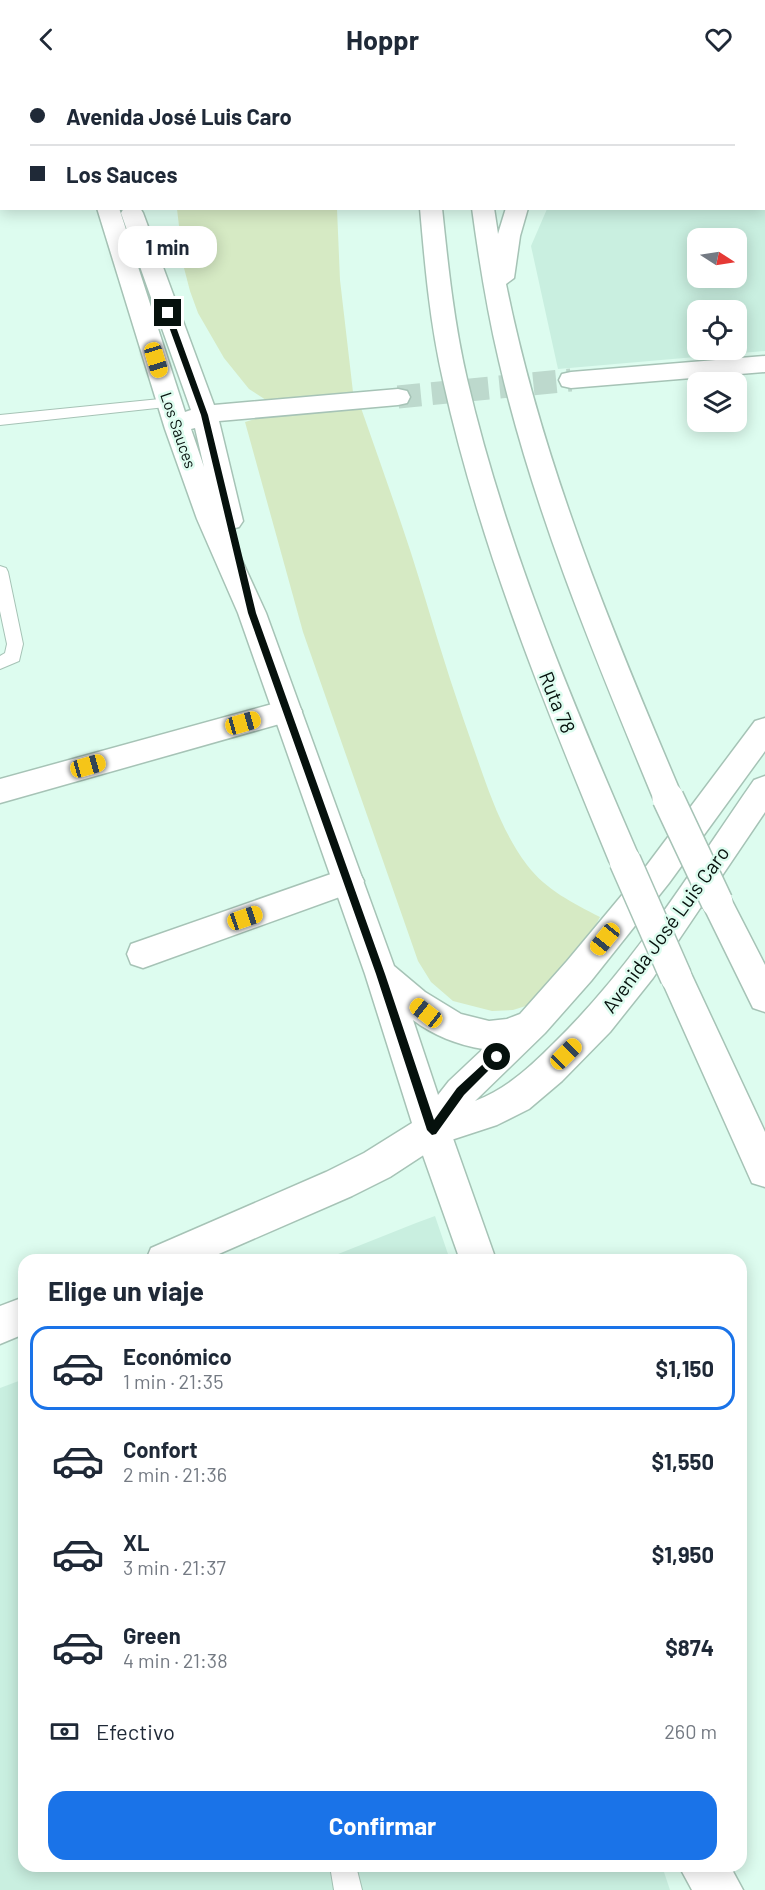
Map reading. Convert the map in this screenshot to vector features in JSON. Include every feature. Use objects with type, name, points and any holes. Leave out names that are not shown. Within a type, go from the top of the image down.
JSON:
[{"type":"main road","name":"Los Sauces","points":[[109,210],[178,429],[210,519],[252,613],[381,974],[476,1254]]},
{"type":"main road","name":"Los Sauces","points":[[131,210],[205,415],[252,613]]},
{"type":"main road","name":"Ruta 78","points":[[431,210],[440,304],[478,472],[531,635],[625,861],[765,1171]]},
{"type":"main road","points":[[483,210],[499,316],[532,440],[568,551],[608,655],[668,798],[765,998]]},
{"type":"main road","points":[[499,316],[505,261],[517,210]]},
{"type":"main road","points":[[572,380],[765,364]]},
{"type":"main road","points":[[178,429],[196,417],[205,415],[398,397]]},
{"type":"main road","points":[[0,791],[287,711]]},
{"type":"main road","name":"Avenida José Luis Caro","points":[[432,1130],[461,1092],[533,1023],[658,874],[765,729]]},
{"type":"main road","name":"Avenida José Luis Caro","points":[[204,1252],[377,1165],[432,1130],[485,1114],[518,1098],[550,1071],[598,1022],[641,968],[765,788]]},
{"type":"main road","points":[[143,954],[348,881]]},
{"type":"main road","points":[[381,974],[426,1013],[466,1030],[486,1035],[504,1034],[520,1031],[533,1023]]},
{"type":"main road","points":[[0,1325],[18,1318]]},
{"type":"main road","points":[[706,1872],[720,1890]]},
{"type":"lane","points":[[0,420],[170,404]]},
{"type":"lane","points":[[0,572],[15,644],[13,657],[0,663]]},
{"type":"lane","points":[[344,1872],[348,1890]]},
{"type":"shaded area","points":[[177,210],[337,210],[340,280],[353,392],[266,400],[249,389],[224,358],[198,313],[184,268]]},
{"type":"shaded area","points":[[547,210],[765,210],[765,351],[747,353],[747,300],[687,300],[687,358],[558,369],[531,246]]},
{"type":"shaded area","points":[[361,408],[410,550],[463,718],[504,827],[518,853],[534,874],[560,895],[600,917],[570,973],[529,1005],[513,1010],[492,1011],[453,1001],[431,982],[418,961],[303,632],[245,422],[265,416]]},
{"type":"shaded area","points":[[435,1216],[448,1254],[338,1254]]},
{"type":"shaded area","points":[[18,1381],[18,1872],[664,1872],[670,1890],[0,1890],[0,1388]]},
{"type":"tunnel","points":[[398,397],[571,380]]},
{"type":"route","points":[[168,313],[205,415],[252,613],[381,974],[432,1130],[461,1092],[497,1057]]}]
